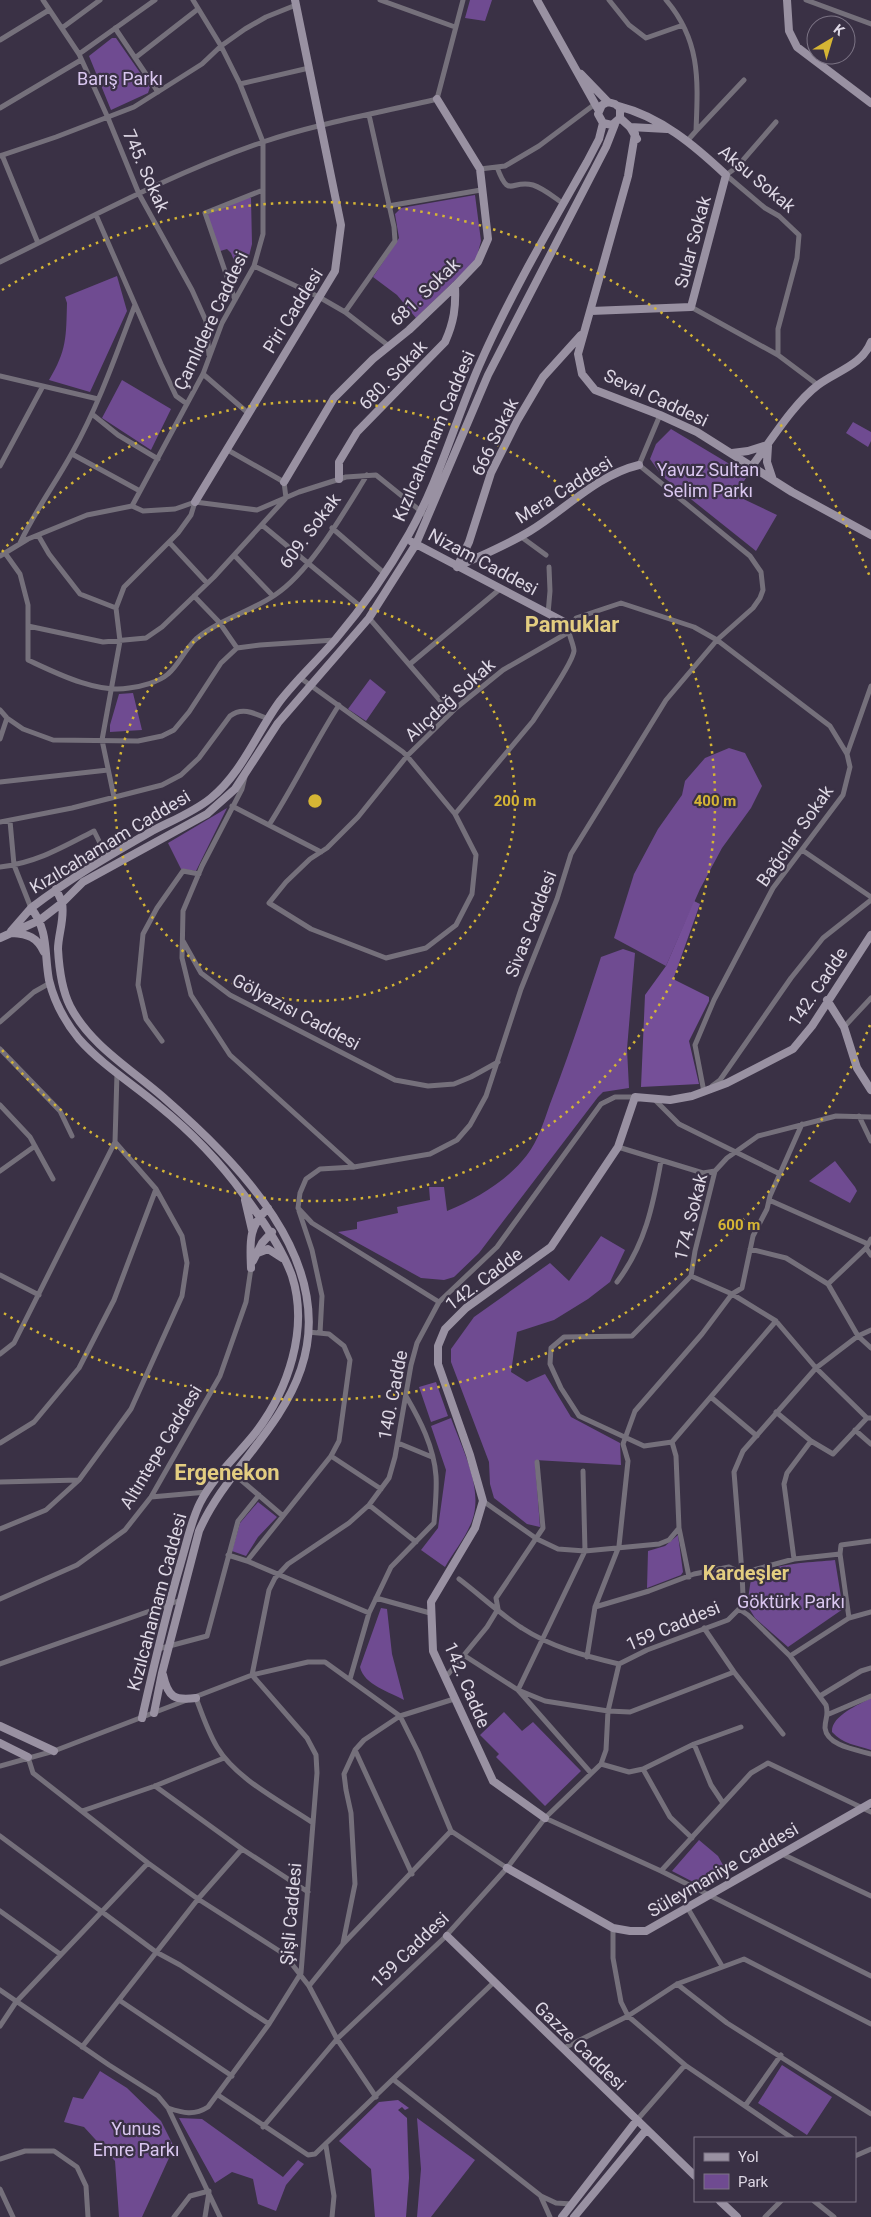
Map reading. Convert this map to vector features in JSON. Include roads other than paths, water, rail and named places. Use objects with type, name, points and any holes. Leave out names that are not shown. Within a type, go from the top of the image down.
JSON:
[{"type":"main road","points":[[537,0],[571,64],[597,107],[599,117],[603,123],[609,125],[617,121],[621,113],[618,106],[608,102],[571,64]]},
{"type":"main road","points":[[787,0],[789,31],[797,47],[871,103]]},
{"type":"main road","name":"Piri Caddesi","points":[[195,502],[335,271],[342,225],[297,2]]},
{"type":"main road","name":"681. Sokak","points":[[284,482],[334,398],[389,346],[410,330],[455,286],[478,262],[488,239],[480,169],[437,99]]},
{"type":"main road","points":[[597,107],[608,102]]},
{"type":"main road","name":"Aksu Sokak","points":[[618,106],[636,110],[653,118],[669,130],[688,140],[726,175]]},
{"type":"main road","name":"Seval Caddesi","points":[[617,121],[630,126],[638,144],[578,354],[582,374],[595,390],[660,415],[697,432],[824,511],[871,535]]},
{"type":"main road","name":"Kızılcahamam Caddesi","points":[[154,1713],[162,1673],[199,1531],[208,1510],[270,1427],[288,1398],[301,1369],[308,1338],[304,1278],[280,1226],[268,1208],[230,1162],[162,1096],[88,1034],[70,1005],[62,979],[58,950],[62,903],[83,882],[207,814],[235,789],[246,775],[278,723],[310,684],[370,618],[416,544],[488,375],[606,147],[617,121]]},
{"type":"main road","name":"Kızılcahamam Caddesi","points":[[142,1718],[168,1605],[200,1502],[257,1430],[278,1396],[294,1355],[296,1297],[292,1276],[270,1234],[243,1193],[217,1162],[160,1107],[79,1039],[64,1015],[50,983],[44,935],[40,920],[31,908],[56,889],[107,857],[211,798],[236,768],[279,702],[335,640],[361,607],[406,539],[421,511],[500,321],[593,151],[603,123]]},
{"type":"main road","name":"Aksu Sokak","points":[[630,126],[669,130]]},
{"type":"main road","name":"Sular Sokak","points":[[591,312],[691,307],[726,175]]},
{"type":"main road","name":"680. Sokak","points":[[339,479],[339,462],[357,432],[445,342],[454,323],[456,309],[455,286]]},
{"type":"main road","name":"666 Sokak","points":[[457,567],[468,542],[491,473],[517,421],[543,377],[583,334]]},
{"type":"main road","points":[[752,466],[805,397],[818,385],[859,361],[870,346]]},
{"type":"main road","points":[[731,454],[748,451],[768,444]]},
{"type":"main road","points":[[768,444],[767,462],[773,480]]},
{"type":"main road","name":"Mera Caddesi","points":[[457,567],[520,536],[593,486],[627,468],[639,465]]},
{"type":"main road","name":"Nizam Caddesi","points":[[406,539],[548,614],[570,629]]},
{"type":"main road","points":[[1,935],[40,920],[62,903],[56,889]]},
{"type":"main road","points":[[10,933],[31,908]]},
{"type":"main road","points":[[10,933],[24,933],[33,937],[39,942],[45,954]]},
{"type":"main road","name":"142. Cadde","points":[[545,1818],[493,1781],[433,1651],[430,1613],[435,1594],[475,1528],[483,1501],[470,1454],[438,1364],[438,1346],[444,1329],[466,1308],[551,1247],[618,1148],[635,1098],[670,1100],[704,1092],[793,1049],[812,1026],[827,1000],[871,935]]},
{"type":"main road","points":[[827,1000],[844,1027],[857,1068],[871,1090]]},
{"type":"main road","points":[[243,1193],[252,1231]]},
{"type":"main road","points":[[251,1268],[250,1243],[252,1231],[259,1216],[268,1208]]},
{"type":"main road","points":[[251,1268],[255,1254],[270,1234],[280,1226]]},
{"type":"main road","points":[[255,1254],[268,1249],[284,1259]]},
{"type":"main road","points":[[207,1492],[221,1491]]},
{"type":"main road","points":[[162,1673],[165,1686],[171,1695],[179,1700],[196,1698]]},
{"type":"main road","points":[[0,1726],[54,1751]]},
{"type":"main road","points":[[0,1743],[28,1757]]},
{"type":"main road","name":"Süleymaniye Caddesi","points":[[507,1868],[613,1928],[646,1931],[708,1894],[871,1803]]},
{"type":"main road","name":"Gazze Caddesi","points":[[446,1936],[694,2175]]},
{"type":"main road","points":[[562,2217],[637,2120]]},
{"type":"main road","points":[[574,2217],[646,2130]]},
{"type":"main road","points":[[721,2202],[737,2217]]},
{"type":"street","name":"745. Sokak","points":[[43,0],[79,54],[139,194],[192,290],[206,321],[209,358]]},
{"type":"street","points":[[62,28],[100,0]]},
{"type":"street","points":[[79,54],[155,0]]},
{"type":"street","name":"Çamlıdere Caddesi","points":[[132,506],[203,374],[222,323],[254,266],[263,234],[263,142],[240,84],[221,46],[193,0]]},
{"type":"street","points":[[382,0],[455,27]]},
{"type":"street","points":[[0,262],[171,178],[263,142],[321,126],[437,99],[463,0]]},
{"type":"street","points":[[609,0],[629,25],[646,38],[683,25]]},
{"type":"street","points":[[666,0],[678,14],[695,52],[698,92],[696,131]]},
{"type":"street","points":[[806,0],[871,24]]},
{"type":"street","points":[[821,7],[824,0]]},
{"type":"street","points":[[38,243],[1,156],[134,107],[202,64],[221,46],[266,16],[297,2]]},
{"type":"street","points":[[135,58],[198,9]]},
{"type":"street","points":[[0,40],[49,10]]},
{"type":"street","points":[[115,28],[158,92]]},
{"type":"street","points":[[0,108],[81,60]]},
{"type":"street","points":[[240,84],[309,68]]},
{"type":"street","points":[[688,140],[744,80]]},
{"type":"street","points":[[480,169],[505,166],[539,146],[597,107]]},
{"type":"street","points":[[346,312],[395,241],[394,227],[369,115]]},
{"type":"street","points":[[726,175],[737,168],[776,122]]},
{"type":"street","points":[[497,167],[502,182],[506,186],[533,185],[564,204]]},
{"type":"street","name":"Aksu Sokak","points":[[726,175],[765,208],[780,216],[799,235],[797,258],[778,330],[778,354]]},
{"type":"street","points":[[235,300],[205,213],[263,190]]},
{"type":"street","points":[[388,206],[481,190]]},
{"type":"street","points":[[96,215],[147,335],[176,396],[187,404]]},
{"type":"street","points":[[254,266],[346,312],[389,346]]},
{"type":"street","points":[[20,544],[32,517],[72,454],[92,414],[135,305]]},
{"type":"street","points":[[691,307],[778,354],[818,385]]},
{"type":"street","points":[[203,374],[248,413]]},
{"type":"street","points":[[0,376],[98,399]]},
{"type":"street","points":[[0,466],[43,386]]},
{"type":"street","points":[[92,414],[118,435],[158,459]]},
{"type":"street","name":"Mera Caddesi","points":[[639,465],[660,415]]},
{"type":"street","points":[[28,626],[103,642],[146,638],[162,628],[234,555],[286,498],[284,482],[226,449]]},
{"type":"street","points":[[72,454],[140,491]]},
{"type":"street","name":"Sivas Caddesi","points":[[298,1208],[300,1192],[306,1179],[320,1170],[354,1167],[430,1154],[457,1140],[470,1125],[486,1096],[521,989],[572,854],[666,700],[717,640],[753,608],[760,598],[763,590],[761,572],[750,556],[639,465]]},
{"type":"street","points":[[2,554],[38,535],[86,515],[132,506],[143,511],[175,509],[195,502],[256,510],[339,479],[368,475],[376,475],[428,517]]},
{"type":"street","name":"609. Sokak","points":[[2,554],[20,574],[28,605],[28,660],[57,673],[110,690],[129,688],[167,675],[195,640],[219,622],[239,615],[273,596],[307,564],[368,475]]},
{"type":"street","points":[[114,797],[102,740],[120,641],[116,608],[124,587],[178,533],[190,515],[195,502]]},
{"type":"street","points":[[262,525],[361,607]]},
{"type":"street","points":[[332,528],[384,573]]},
{"type":"street","points":[[38,535],[49,554],[80,594],[116,608]]},
{"type":"street","points":[[520,536],[546,556]]},
{"type":"street","points":[[169,542],[207,583]]},
{"type":"street","points":[[234,555],[273,596]]},
{"type":"street","points":[[548,614],[550,591],[549,567]]},
{"type":"street","points":[[410,664],[500,589]]},
{"type":"street","points":[[194,596],[219,622],[237,648]]},
{"type":"street","name":"Alıçdağ Sokak","points":[[455,814],[476,856],[472,894],[456,925],[426,948],[386,958],[311,929],[268,903],[310,859],[321,852],[358,817],[407,756],[451,713],[503,670],[570,629],[576,618],[621,603],[694,627],[717,640]]},
{"type":"street","points":[[370,618],[451,713]]},
{"type":"street","points":[[299,678],[310,684],[407,756],[455,814],[533,721],[568,666],[574,652],[570,629]]},
{"type":"street","points":[[0,710],[7,718],[23,728],[53,740],[138,741],[162,736],[174,730],[189,712],[221,663],[237,648],[260,644],[335,640]]},
{"type":"street","points":[[717,640],[830,726],[848,754]]},
{"type":"street","name":"Bağcılar Sokak","points":[[704,1092],[695,1045],[714,1000],[773,888],[843,795],[850,767],[848,754],[871,686]]},
{"type":"street","points":[[269,825],[304,766],[313,745],[338,705]]},
{"type":"street","points":[[0,822],[162,785],[181,775],[199,758],[230,716],[236,711],[251,712],[268,719]]},
{"type":"street","points":[[0,739],[7,718]]},
{"type":"street","points":[[0,782],[108,770]]},
{"type":"street","name":"Gölyazısı Caddesi","points":[[246,775],[242,789],[198,874],[183,911],[183,940],[201,973],[230,995],[395,1080],[428,1086],[454,1084],[472,1078],[498,1062]]},
{"type":"street","points":[[232,806],[321,852]]},
{"type":"street","points":[[10,821],[14,865],[31,908]]},
{"type":"street","points":[[0,867],[14,865],[54,853],[94,830],[107,857]]},
{"type":"street","points":[[704,1092],[720,1080],[791,978],[823,938],[871,898],[802,850]]},
{"type":"street","points":[[162,1041],[146,1019],[138,985],[143,934],[157,908],[183,871],[198,874]]},
{"type":"street","points":[[183,940],[182,958],[191,995],[230,1055],[354,1167]]},
{"type":"street","points":[[0,1022],[34,992],[50,983]]},
{"type":"street","points":[[844,1027],[871,998]]},
{"type":"street","points":[[0,1049],[60,1111],[72,1136]]},
{"type":"street","points":[[0,1354],[14,1343],[40,1295],[115,1142],[117,1072]]},
{"type":"street","name":"140. Cadde","points":[[252,1675],[269,1590],[278,1574],[288,1564],[349,1523],[369,1505],[389,1478],[398,1443],[417,1342],[439,1302],[497,1247],[601,1104],[615,1097],[635,1098]]},
{"type":"street","points":[[653,1099],[679,1124],[780,1174]]},
{"type":"street","points":[[0,1105],[30,1137],[53,1179]]},
{"type":"street","name":"174. Sokak","points":[[672,1442],[644,1446],[579,1416],[550,1364],[551,1348],[564,1337],[632,1336],[691,1276],[695,1251],[715,1171],[735,1151],[758,1136],[802,1124],[836,1116],[871,1117]]},
{"type":"street","points":[[859,1116],[871,1141]]},
{"type":"street","points":[[587,1657],[595,1607],[619,1546],[628,1461],[622,1444],[635,1411],[702,1334],[732,1294],[742,1288],[753,1236],[802,1124]]},
{"type":"street","points":[[0,1529],[46,1510],[79,1480],[131,1408],[182,1296],[187,1263],[182,1236],[156,1189],[115,1142]]},
{"type":"street","points":[[0,1171],[35,1146]]},
{"type":"street","points":[[618,1148],[703,1173],[715,1171]]},
{"type":"street","points":[[617,1282],[629,1266],[651,1216],[661,1161]]},
{"type":"street","points":[[0,1442],[34,1422],[79,1368],[114,1300],[156,1189]]},
{"type":"street","points":[[769,1200],[868,1244]]},
{"type":"street","points":[[298,1208],[312,1223],[439,1302]]},
{"type":"street","points":[[298,1208],[312,1250],[322,1296],[320,1333]]},
{"type":"street","points":[[868,1244],[871,1256]]},
{"type":"street","points":[[828,1284],[868,1244]]},
{"type":"street","points":[[750,1249],[786,1258],[828,1284],[858,1336],[871,1348]]},
{"type":"street","name":"Altıntepe Caddesi","points":[[0,1599],[77,1565],[125,1530],[150,1497],[220,1376],[246,1302],[251,1268]]},
{"type":"street","points":[[0,1275],[40,1295]]},
{"type":"street","points":[[691,1276],[732,1294],[776,1320],[816,1368],[869,1418],[833,1454],[811,1441],[776,1412]]},
{"type":"street","points":[[689,1577],[679,1528],[676,1456],[672,1442],[712,1398],[776,1320]]},
{"type":"street","name":"159 Caddesi","points":[[263,2127],[337,2039],[446,1936],[507,1868],[545,1818],[601,1764],[606,1750],[608,1711],[619,1664],[704,1628],[728,1620],[739,1610],[743,1596],[734,1472],[742,1451],[816,1368],[858,1336],[871,1330]]},
{"type":"street","points":[[247,1561],[331,1456],[339,1441],[350,1360],[344,1346],[329,1334],[308,1332]]},
{"type":"street","points":[[350,1679],[369,1613],[391,1567],[434,1523],[436,1475],[423,1424],[406,1396]]},
{"type":"street","points":[[712,1398],[757,1436]]},
{"type":"street","points":[[855,1430],[871,1444]]},
{"type":"street","points":[[794,1559],[784,1484],[788,1473],[811,1441]]},
{"type":"street","points":[[398,1443],[432,1457]]},
{"type":"street","points":[[331,1456],[381,1489]]},
{"type":"street","points":[[444,1678],[465,1656],[498,1609],[496,1598],[544,1528],[537,1462]]},
{"type":"street","points":[[518,1690],[585,1551],[583,1471]]},
{"type":"street","points":[[234,1474],[283,1516]]},
{"type":"street","points":[[0,1482],[79,1480]]},
{"type":"street","points":[[150,1497],[207,1492]]},
{"type":"street","points":[[157,1649],[207,1636],[238,1521],[259,1495]]},
{"type":"street","points":[[483,1501],[537,1539],[558,1549],[585,1551],[619,1546],[660,1544],[670,1540],[679,1528]]},
{"type":"street","points":[[369,1505],[416,1542]]},
{"type":"street","points":[[849,1618],[840,1554],[841,1545],[871,1541]]},
{"type":"street","points":[[595,1607],[689,1577],[729,1567],[742,1573],[794,1559],[840,1554]]},
{"type":"street","points":[[228,1555],[247,1561],[369,1613]]},
{"type":"street","points":[[459,1579],[521,1628],[541,1639],[587,1657],[619,1664]]},
{"type":"street","points":[[376,1598],[430,1613]]},
{"type":"street","points":[[0,1664],[181,1600]]},
{"type":"street","points":[[739,1610],[748,1615],[790,1656],[820,1696],[829,1714],[825,1726],[828,1735],[837,1743],[871,1754]]},
{"type":"street","points":[[790,1656],[849,1618],[871,1612]]},
{"type":"street","points":[[704,1628],[734,1672],[783,1734]]},
{"type":"street","points":[[465,1656],[518,1690],[545,1701],[608,1711],[630,1712],[734,1672]]},
{"type":"street","points":[[0,1659],[7,1662]]},
{"type":"street","points":[[0,1766],[54,1751],[252,1675],[308,1662],[324,1662],[400,1716],[418,1752],[451,1832],[507,1868]]},
{"type":"street","points":[[820,1696],[860,1670],[871,1668]]},
{"type":"street","name":"Şişli Caddesi","points":[[168,2108],[181,2113],[195,2113],[208,2107],[269,2024],[301,1973],[317,1773],[316,1755],[307,1738],[252,1675]]},
{"type":"street","points":[[518,1690],[590,1773]]},
{"type":"street","points":[[829,1714],[871,1696]]},
{"type":"street","points":[[196,1698],[216,1746],[224,1758],[246,1778],[313,1823]]},
{"type":"street","points":[[343,1944],[355,1884],[351,1813],[344,1774],[355,1750],[364,1740],[400,1716],[454,1699]]},
{"type":"street","points":[[601,1764],[629,1772],[643,1769],[694,1744],[741,1727]]},
{"type":"street","points":[[694,1744],[710,1785],[723,1803]]},
{"type":"street","points":[[355,1750],[412,1874]]},
{"type":"street","points":[[28,1757],[33,1773],[148,1863],[198,1899],[284,1954],[301,1973],[337,2039],[376,2097]]},
{"type":"street","points":[[82,1811],[155,1786],[224,1758]]},
{"type":"street","points":[[661,1871],[751,1773],[768,1764],[871,1812]]},
{"type":"street","points":[[643,1769],[670,1817],[692,1838]]},
{"type":"street","points":[[155,1786],[242,1849],[308,1892]]},
{"type":"street","points":[[545,1818],[661,1871],[871,1976]]},
{"type":"street","points":[[309,1986],[343,1944],[451,1832]]},
{"type":"street","points":[[0,1845],[2,1838],[156,1952],[180,1965],[269,2024]]},
{"type":"street","points":[[82,2047],[198,1899],[242,1849]]},
{"type":"street","points":[[782,1854],[871,1896]]},
{"type":"street","points":[[0,2026],[16,2002],[148,1863]]},
{"type":"street","points":[[687,1907],[722,1966]]},
{"type":"street","points":[[0,1911],[60,1954]]},
{"type":"street","points":[[613,1928],[613,1958],[621,2002],[628,2016],[685,2065],[791,2137]]},
{"type":"street","points":[[562,2049],[628,2016],[677,1984],[744,1959],[871,2024]]},
{"type":"street","points":[[218,2095],[263,2127],[308,2155],[315,2154],[326,2146],[493,1983]]},
{"type":"street","points":[[677,1984],[728,2023],[871,2114]]},
{"type":"street","points":[[0,1990],[82,2047],[158,2096],[168,2108],[220,2217]]},
{"type":"street","points":[[119,2000],[232,2076]]},
{"type":"street","points":[[745,2106],[780,2055]]},
{"type":"street","points":[[637,2120],[685,2065]]},
{"type":"street","points":[[394,2080],[541,2196],[556,2203],[572,2204]]},
{"type":"street","points":[[326,2146],[334,2196],[332,2217]]},
{"type":"street","points":[[0,2159],[25,2150],[54,2152],[77,2167],[86,2186],[88,2217]]},
{"type":"street","points":[[856,2156],[871,2150]]},
{"type":"street","points":[[0,2189],[13,2217]]},
{"type":"street","points":[[174,2217],[190,2196],[209,2191]]},
{"type":"street","points":[[205,2217],[209,2191]]},
{"type":"street","points":[[541,2196],[550,2217]]},
{"type":"street","points":[[765,2217],[780,2202]]},
{"type":"street","points":[[815,2202],[834,2217]]},
{"type":"district","name":"Pamuklar","points":[[572,624]]},
{"type":"district","name":"Ergenekon","points":[[227,1472]]},
{"type":"district","name":"Kardeşler","points":[[746,1573]]},
{"type":"park label","name":"Barış Parkı","points":[[120,79]]},
{"type":"park label","name":"Yavuz Sultan Selim Parkı","points":[[708,480]]},
{"type":"park label","name":"Göktürk Parkı","points":[[791,1602]]},
{"type":"park label","name":"Yunus Emre Parkı","points":[[136,2139]]}]
